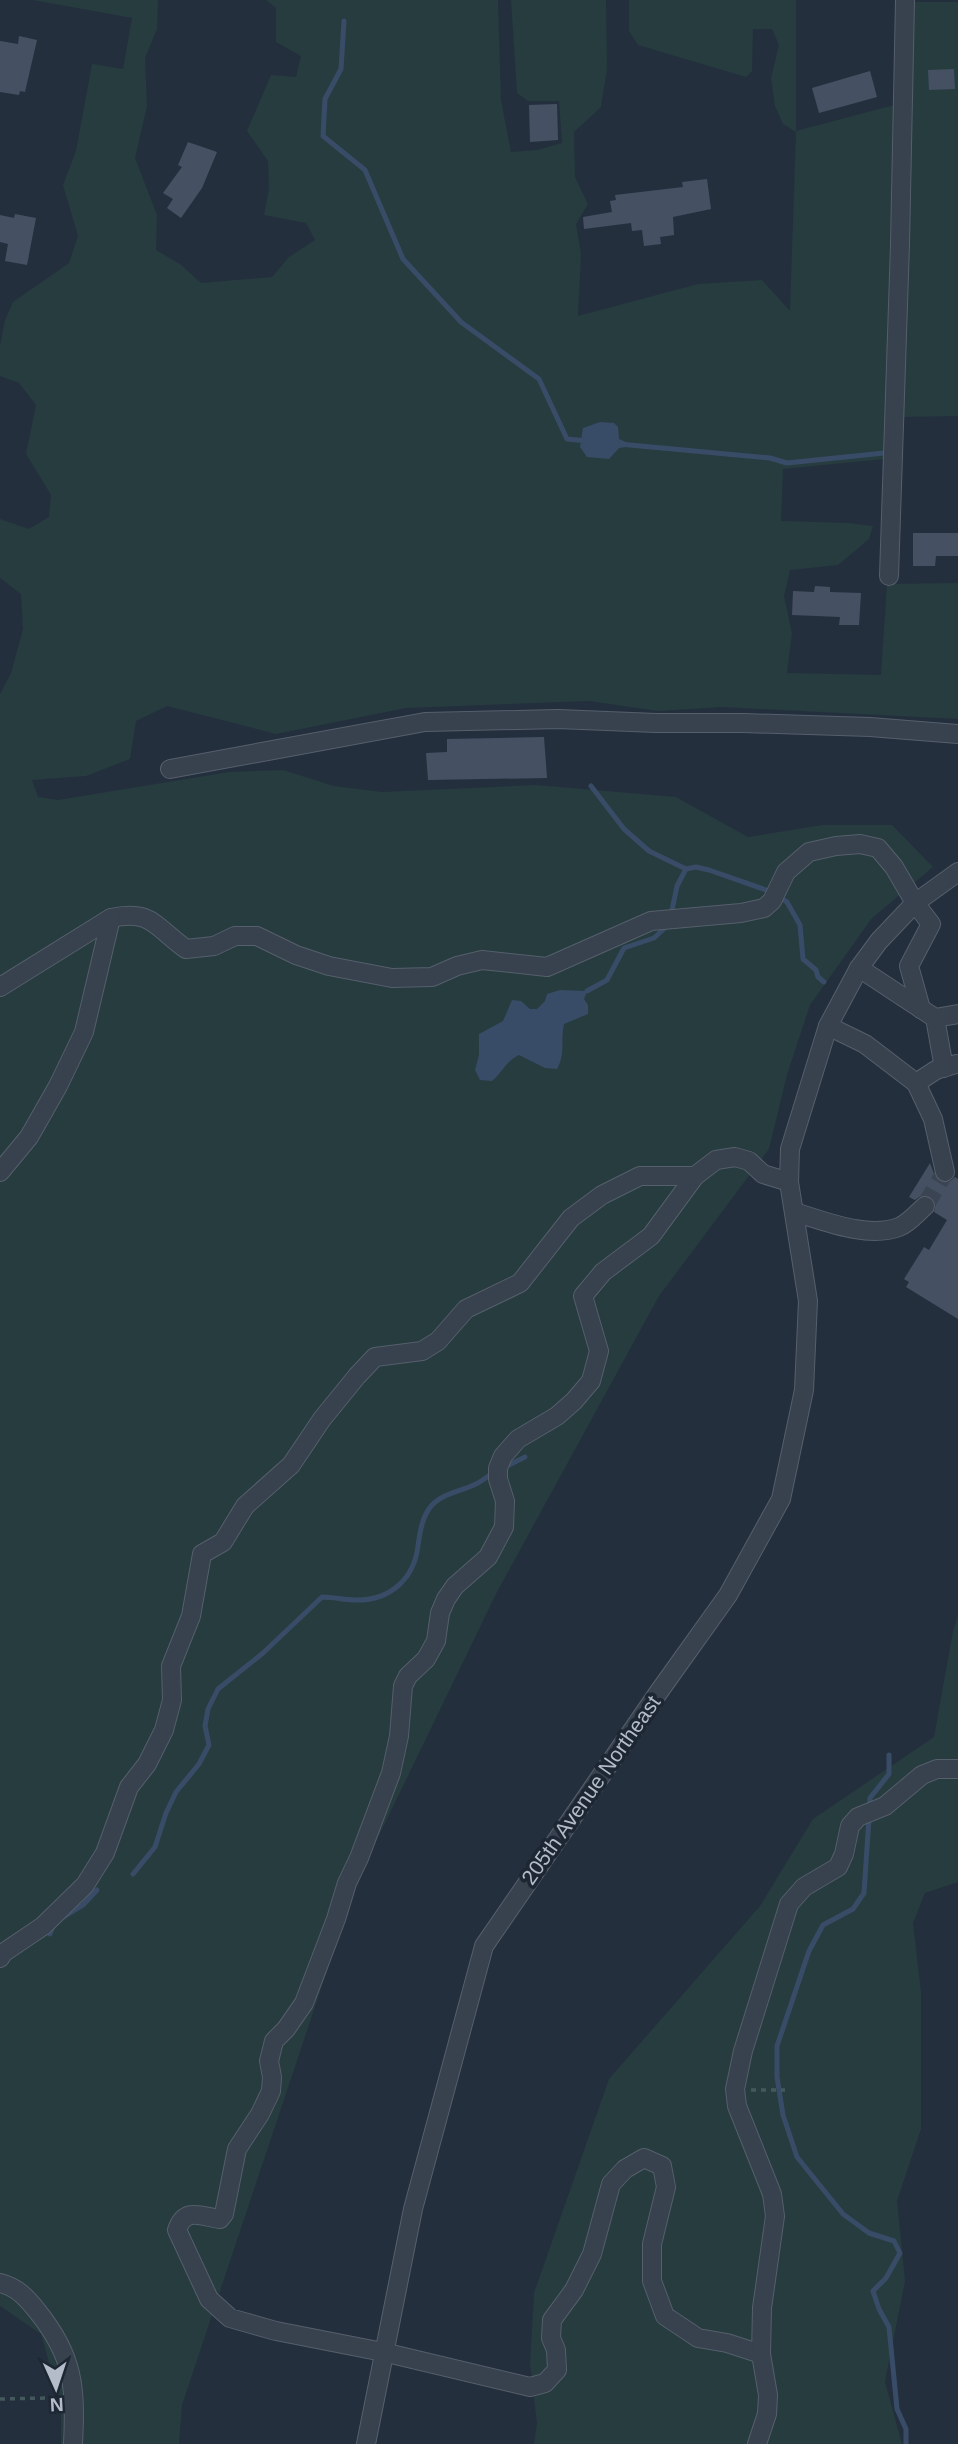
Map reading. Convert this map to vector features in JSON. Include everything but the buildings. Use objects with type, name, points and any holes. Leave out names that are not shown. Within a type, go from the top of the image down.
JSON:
[{"type":"street","points":[[889,576],[905,0]]},
{"type":"street","points":[[170,769],[425,722],[558,719],[744,723],[870,727],[958,734]]},
{"type":"street","points":[[0,987],[111,918],[131,914],[146,917],[186,949],[214,946],[235,936],[257,936],[296,955],[329,966],[392,978],[432,977],[457,966],[482,960],[547,967],[651,921],[741,914],[764,908],[786,872],[809,852],[860,844],[878,848],[932,924],[909,966],[950,1066],[936,1070],[916,1083]]},
{"type":"street","name":"205th Avenue Northeast","points":[[366,2444],[413,2209],[484,1946],[728,1595],[781,1499],[804,1390],[808,1301],[789,1182],[790,1149],[828,1026],[859,968],[879,941],[915,902],[958,872]]},
{"type":"street","points":[[0,1172],[29,1137],[84,1032],[111,918]]},
{"type":"street","points":[[859,968],[928,1013],[958,1014]]},
{"type":"street","points":[[828,1026],[865,1044],[916,1083],[933,1119],[946,1172]]},
{"type":"street","points":[[761,2354],[727,2343],[698,2339],[665,2316],[652,2281],[652,2244],[666,2187],[662,2166],[645,2158],[625,2169],[611,2184],[592,2254],[574,2290],[552,2320],[551,2338],[556,2350],[557,2371],[545,2383],[530,2386],[230,2318],[209,2299],[177,2230],[180,2221],[188,2214],[197,2213],[220,2219],[224,2214],[237,2149],[260,2114],[271,2091],[269,2061],[274,2041],[304,2003],[347,1883],[391,1773],[399,1736],[403,1686],[408,1676],[426,1659],[436,1641],[440,1613],[446,1599],[455,1586],[488,1557],[504,1527],[505,1502],[498,1473],[503,1456],[518,1439],[557,1416],[591,1381],[599,1350],[583,1296],[603,1272],[651,1236],[695,1175],[716,1160],[735,1157],[749,1161],[763,1174],[789,1182]]},
{"type":"street","points":[[0,1958],[43,1926],[85,1885],[106,1853],[129,1787],[146,1764],[164,1730],[172,1700],[171,1666],[191,1616],[202,1554],[223,1542],[245,1506],[291,1465],[322,1419],[357,1376],[375,1357],[422,1351],[438,1341],[466,1309],[520,1283],[571,1218],[602,1195],[640,1176],[695,1175]]},
{"type":"street","points":[[794,1212],[831,1223],[885,1231],[902,1226],[925,1206]]},
{"type":"street","points":[[757,2444],[767,2414],[768,2395],[761,2354],[762,2308],[775,2216],[772,2193],[737,2106],[735,2089],[744,2051],[789,1904],[804,1887],[838,1867],[844,1854],[850,1826],[858,1817],[885,1806],[922,1776],[937,1769],[958,1769]]},
{"type":"street","points":[[0,2283],[13,2287],[31,2303],[54,2332],[71,2369],[75,2406],[73,2444]]},
{"type":"path","points":[[771,2090],[785,2090]]},
{"type":"path","points":[[0,2399],[46,2398],[75,2406]]},
{"type":"green space","points":[[33,0],[158,0],[157,29],[145,58],[147,106],[135,158],[157,215],[156,250],[180,264],[201,283],[272,277],[289,257],[315,240],[306,223],[264,215],[269,189],[268,161],[247,131],[271,75],[296,77],[301,56],[276,42],[276,8],[266,0],[498,0],[501,100],[511,152],[537,150],[562,143],[559,101],[528,101],[517,93],[511,0],[606,0],[607,68],[601,107],[574,132],[575,177],[588,204],[576,224],[581,254],[578,316],[698,284],[762,280],[790,311],[796,132],[783,124],[775,106],[771,78],[779,45],[772,29],[753,29],[752,71],[746,77],[638,45],[629,31],[629,0],[796,0],[796,131],[894,105],[884,459],[783,469],[781,521],[873,526],[869,539],[838,565],[790,570],[784,596],[792,633],[787,673],[881,675],[887,584],[958,583],[958,719],[722,707],[658,711],[589,701],[406,708],[276,734],[167,706],[136,721],[130,759],[86,776],[32,780],[38,797],[58,800],[229,772],[283,770],[334,786],[382,792],[536,785],[676,797],[748,837],[822,825],[892,825],[933,867],[872,918],[810,1005],[787,1075],[769,1149],[659,1296],[497,1592],[357,1881],[182,2405],[179,2444],[61,2444],[61,2404],[41,2334],[0,2306],[0,694],[11,673],[23,629],[21,594],[0,578],[0,519],[29,529],[49,517],[51,495],[26,454],[36,405],[19,383],[0,376],[0,346],[5,320],[13,302],[69,263],[78,236],[63,185],[76,151],[92,64],[123,69],[132,18]]},
{"type":"green space","points":[[912,2],[958,2],[958,416],[899,417]]},
{"type":"green space","points":[[958,1616],[958,1882],[925,1893],[913,1923],[921,1992],[921,2129],[897,2201],[905,2281],[885,2382],[902,2444],[534,2444],[537,2423],[530,2364],[534,2293],[609,2079],[760,1906],[813,1819],[934,1737]]},
{"type":"water","points":[[600,422],[614,423],[618,427],[619,439],[626,442],[626,447],[619,448],[609,459],[587,457],[580,447],[583,428]]},
{"type":"water","points":[[560,990],[587,991],[584,999],[588,1005],[588,1014],[564,1024],[561,1058],[557,1069],[545,1068],[519,1055],[492,1081],[480,1080],[475,1070],[479,1055],[479,1034],[503,1021],[512,1000],[521,1001],[530,1009],[537,1009],[545,1001],[547,994]]},
{"type":"waterway","points":[[344,21],[341,69],[325,99],[323,136],[365,170],[403,259],[461,322],[539,379],[567,439],[588,441]]},
{"type":"waterway","points":[[619,444],[770,458],[787,463],[884,453]]},
{"type":"waterway","points":[[591,786],[624,829],[649,851],[686,869],[696,867],[709,870],[769,891],[787,902],[800,925],[803,959],[816,970],[818,977],[824,982]]},
{"type":"waterway","points":[[671,915],[677,886],[686,869]]},
{"type":"waterway","points":[[587,991],[607,980],[624,948],[654,938],[668,925]]},
{"type":"waterway","points":[[503,1468],[525,1457]]},
{"type":"waterway","points":[[133,1874],[155,1847],[176,1792],[199,1764],[209,1745],[205,1726],[208,1709],[218,1689],[263,1653],[322,1597],[368,1599],[379,1597],[398,1586],[406,1578],[416,1558],[424,1519],[432,1505],[447,1495],[476,1484],[494,1472]]},
{"type":"waterway","points":[[869,1808],[870,1798],[889,1774],[889,1755]]},
{"type":"waterway","points":[[869,1818],[864,1893],[853,1909],[823,1925],[809,1951],[777,2046],[777,2077],[783,2115],[797,2157],[843,2214],[869,2233],[894,2241],[900,2253],[886,2278],[873,2291],[889,2327],[897,2409],[906,2429],[906,2444]]},
{"type":"waterway","points":[[50,1934],[54,1923],[83,1905],[97,1890]]},
{"type":"tunnel","points":[[925,1206],[945,1172]]}]
